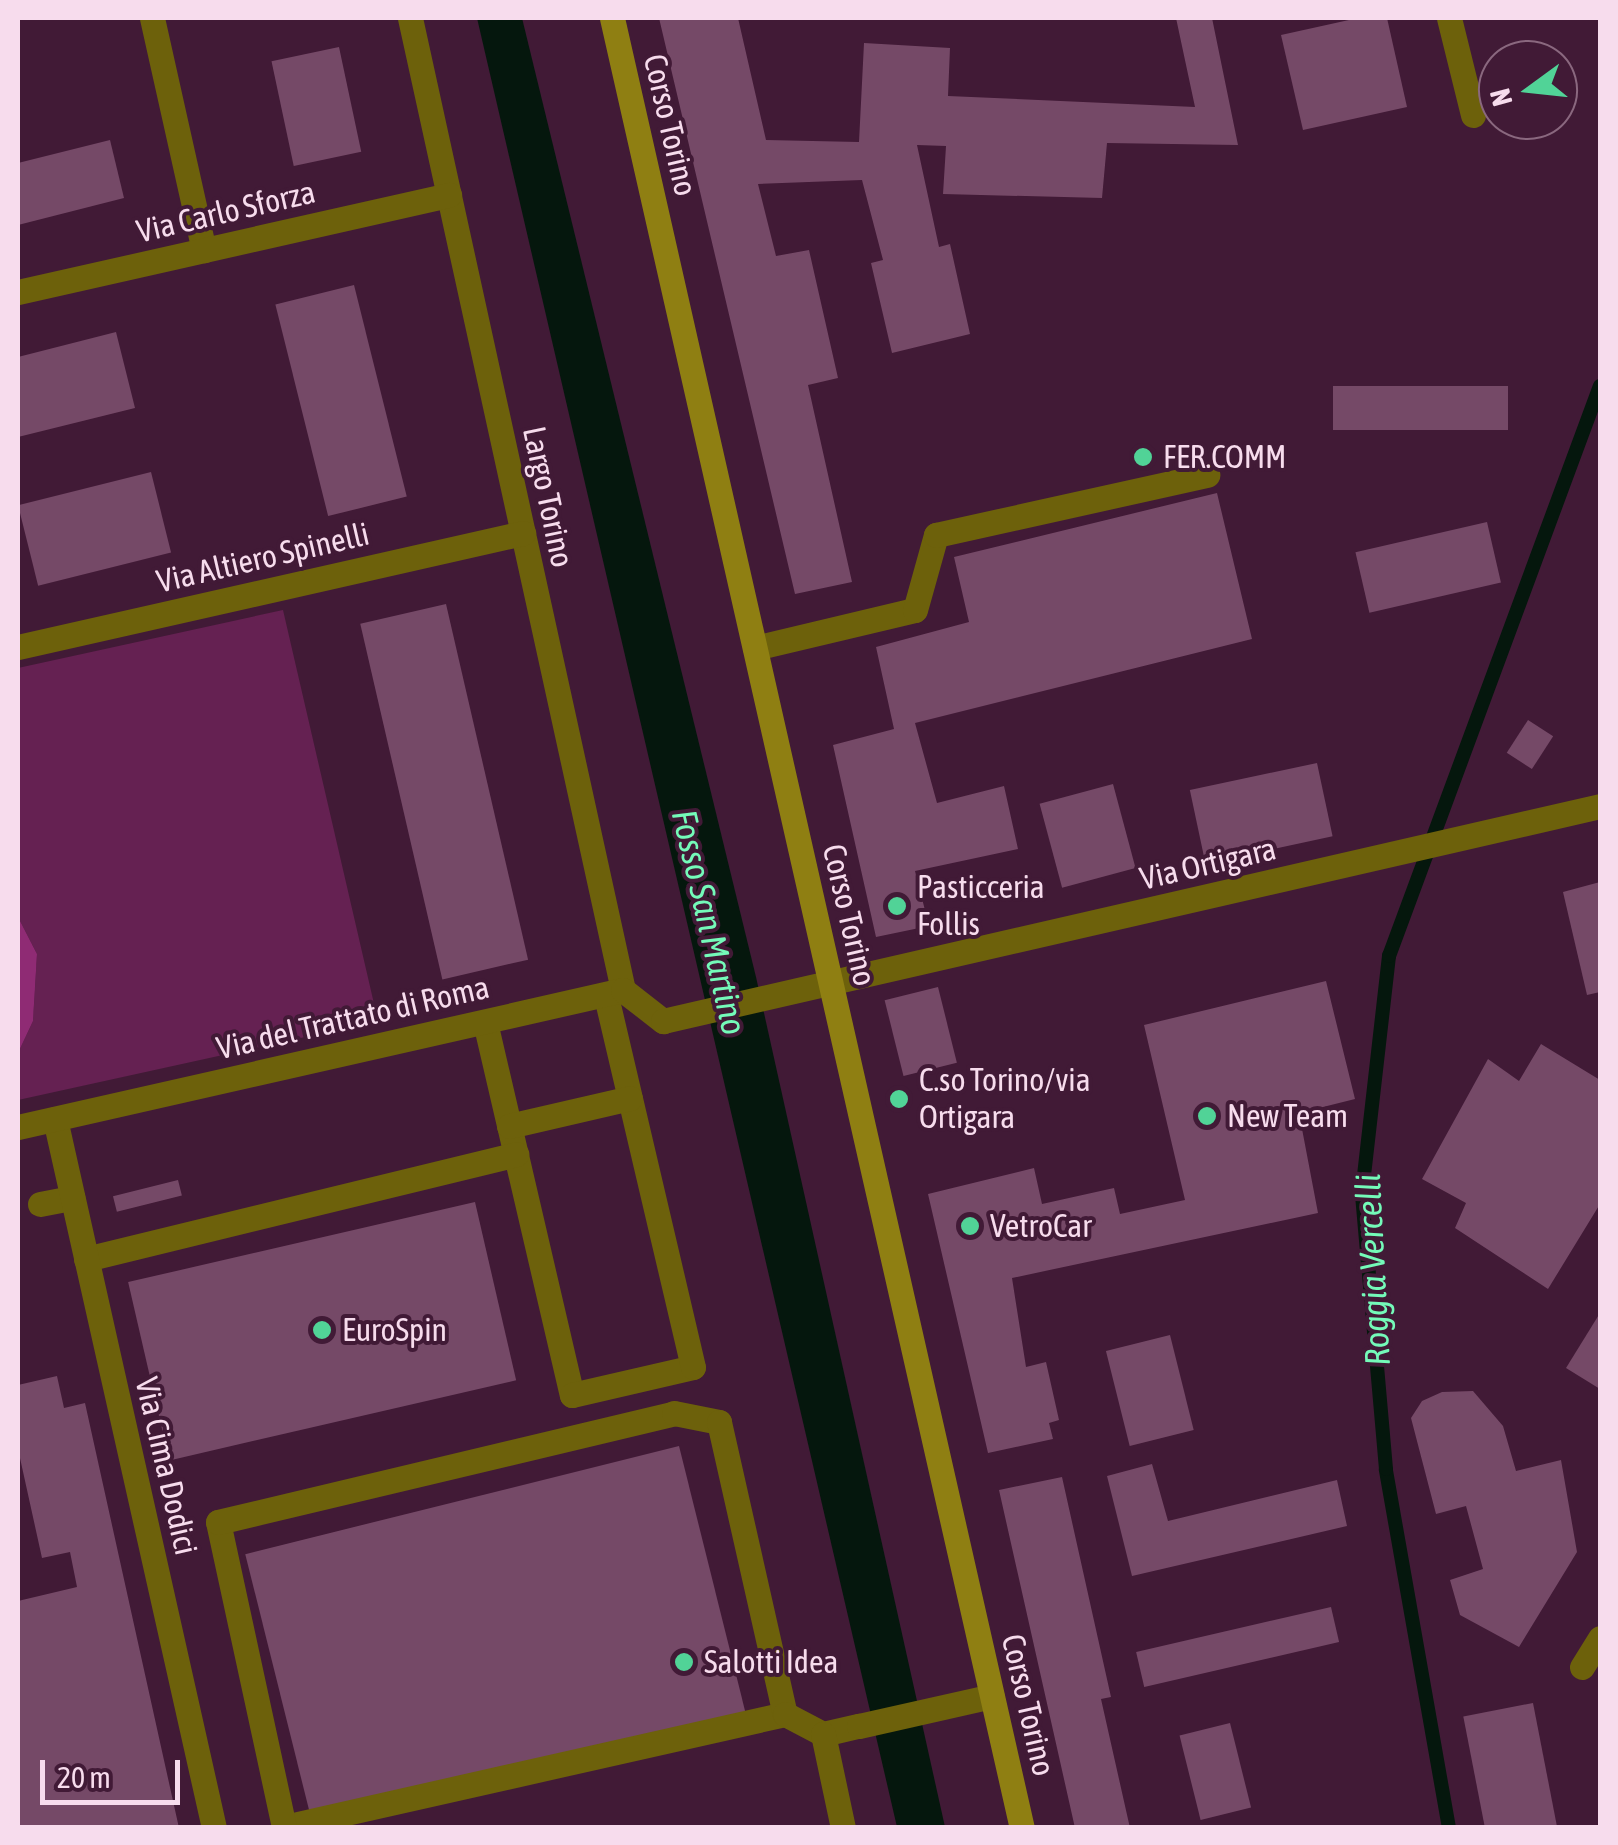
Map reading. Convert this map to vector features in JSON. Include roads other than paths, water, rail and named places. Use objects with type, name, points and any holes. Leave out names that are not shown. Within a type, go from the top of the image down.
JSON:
[{"type":"main road","name":"Corso Torino","points":[[612,18],[1022,1828]]},
{"type":"street","points":[[152,18],[204,250]]},
{"type":"street","name":"Largo Torino","points":[[410,18],[523,533],[614,992],[630,1098],[692,1367],[572,1395],[516,1154]]},
{"type":"street","points":[[1450,18],[1473,115]]},
{"type":"street","name":"Via Carlo Sforza","points":[[18,292],[449,195]]},
{"type":"street","points":[[755,648],[915,610],[936,535],[1207,475]]},
{"type":"street","name":"Via Altiero Spinelli","points":[[18,647],[523,533]]},
{"type":"street","name":"Via Ortigara","points":[[614,992],[663,1021],[831,986],[1600,806]]},
{"type":"street","name":"Via del Trattato di Roma","points":[[18,1128],[614,992]]},
{"type":"street","points":[[86,1258],[516,1154],[484,1022]]},
{"type":"street","points":[[509,1126],[630,1098]]},
{"type":"street","name":"Via Cima Dodici","points":[[56,1119],[214,1828]]},
{"type":"street","points":[[40,1204],[72,1198]]},
{"type":"street","points":[[785,1714],[718,1422],[674,1413],[218,1522],[284,1827],[785,1714],[823,1734],[992,1696]]},
{"type":"street","points":[[1582,1667],[1600,1638]]},
{"type":"street","points":[[823,1734],[843,1828]]},
{"type":"water","name":"Fosso San Martino","points":[[477,18],[522,18],[756,977],[945,1827],[897,1827]]},
{"type":"waterway","name":"Roggia Vercelli","points":[[1449,1828],[1386,1469],[1362,1193],[1389,956],[1600,386]]},
{"type":"place","name":"FER.COMM","points":[[1143,457]]},
{"type":"place","name":"Pasticceria Follis","points":[[897,906]]},
{"type":"place","name":"C.so Torino/via Ortigara","points":[[899,1099]]},
{"type":"place","name":"New Team","points":[[1207,1116]]},
{"type":"place","name":"VetroCar","points":[[970,1226]]},
{"type":"place","name":"EuroSpin","points":[[322,1330]]},
{"type":"place","name":"Salotti Idea","points":[[684,1662]]}]
